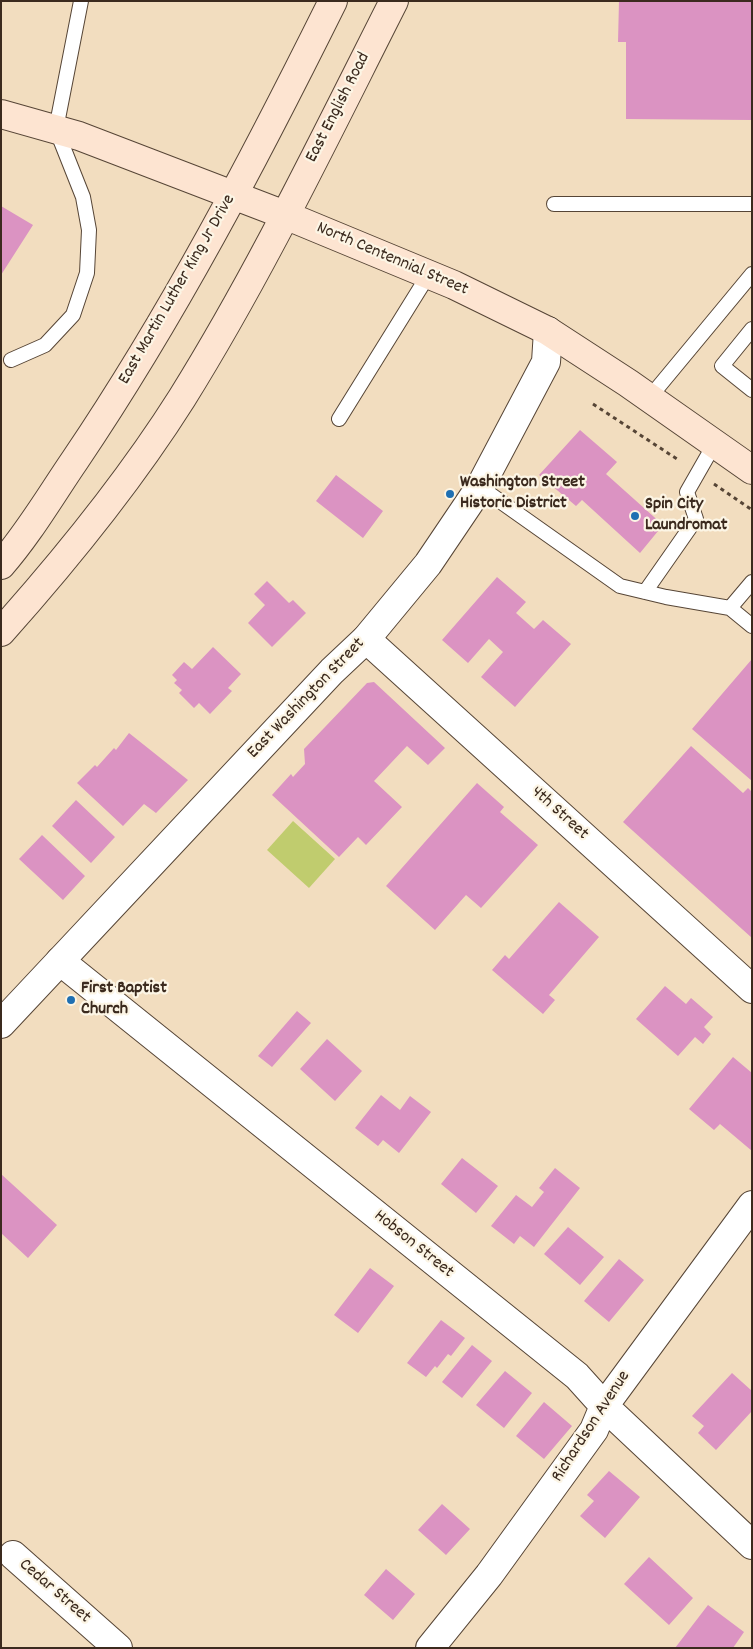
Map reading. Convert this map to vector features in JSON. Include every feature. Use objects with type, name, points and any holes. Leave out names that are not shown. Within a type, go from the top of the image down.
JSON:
[{"type":"main road","name":"East Martin Luther King Jr Drive","points":[[1,565],[117,397],[167,315],[233,195],[333,1]]},
{"type":"main road","name":"East English Road","points":[[285,215],[394,1]]},
{"type":"main road","name":"North Centennial Street","points":[[1,114],[79,136],[285,215],[430,274],[548,331],[650,398],[752,470]]},
{"type":"main road","points":[[1,632],[65,560],[125,482],[181,400],[232,315],[285,215]]},
{"type":"street","name":"East Washington Street","points":[[1,1024],[332,671],[366,639],[428,564],[480,487],[546,362],[548,331]]},
{"type":"street","name":"4th Street","points":[[366,639],[752,988]]},
{"type":"street","name":"Hobson Street","points":[[60,960],[577,1376],[604,1406],[752,1545]]},
{"type":"street","name":"Richardson Avenue","points":[[430,1648],[489,1575],[594,1430],[604,1406],[752,1205]]},
{"type":"street","name":"Cedar Street","points":[[12,1555],[118,1648]]},
{"type":"lane","points":[[11,360],[45,345],[73,315],[87,273],[89,230],[83,197],[56,129],[81,1]]},
{"type":"lane","points":[[554,204],[752,204]]},
{"type":"lane","points":[[339,420],[430,274]]},
{"type":"lane","points":[[650,398],[752,274]]},
{"type":"lane","points":[[752,329],[722,366],[752,390]]},
{"type":"lane","points":[[645,592],[696,519],[687,492],[715,443]]},
{"type":"lane","points":[[480,487],[620,586],[730,608],[752,626]]},
{"type":"lane","points":[[730,608],[752,582]]},
{"type":"path","points":[[593,404],[752,510]]},
{"type":"green space","points":[[293,821],[335,859],[309,888],[267,850]]},
{"type":"building","points":[[619,1],[752,1],[752,120],[626,119],[626,42],[618,42]]},
{"type":"building","points":[[1,206],[33,225],[1,275]]},
{"type":"building","points":[[580,430],[617,462],[606,474],[663,525],[640,553],[582,500],[576,506],[539,475]]},
{"type":"building","points":[[336,475],[383,511],[363,538],[316,501]]},
{"type":"building","points":[[497,577],[526,602],[516,613],[534,629],[543,620],[571,644],[515,707],[481,677],[503,652],[489,639],[468,663],[442,640]]},
{"type":"building","points":[[267,581],[289,603],[293,600],[306,613],[272,647],[248,623],[265,605],[254,594]]},
{"type":"building","points":[[213,647],[241,674],[228,688],[232,691],[210,714],[199,703],[194,708],[179,693],[182,690],[174,683],[177,680],[172,675],[184,662],[192,669]]},
{"type":"building","points":[[752,659],[752,781],[692,729]]},
{"type":"building","points":[[374,682],[445,748],[428,765],[407,746],[374,781],[402,807],[366,845],[358,837],[339,857],[272,795],[291,774],[293,777],[305,764],[304,749],[367,683]]},
{"type":"building","points":[[129,733],[188,780],[156,813],[144,804],[123,826],[77,783],[95,765],[97,767],[114,748],[116,750]]},
{"type":"building","points":[[691,746],[743,793],[748,788],[752,792],[752,938],[623,822]]},
{"type":"building","points":[[477,783],[504,807],[500,812],[538,845],[481,908],[466,895],[435,930],[386,886]]},
{"type":"building","points":[[76,800],[115,837],[91,863],[52,826]]},
{"type":"building","points":[[42,835],[85,876],[63,900],[19,859]]},
{"type":"building","points":[[559,902],[599,937],[549,995],[555,1000],[543,1014],[492,970],[505,955],[509,959]]},
{"type":"building","points":[[665,986],[686,1004],[691,998],[713,1017],[704,1027],[711,1034],[703,1044],[695,1037],[678,1056],[636,1019]]},
{"type":"building","points":[[297,1011],[311,1023],[272,1067],[258,1056]]},
{"type":"building","points":[[327,1039],[362,1071],[335,1101],[300,1069]]},
{"type":"building","points":[[733,1057],[752,1073],[752,1151],[720,1124],[714,1130],[689,1109]]},
{"type":"building","points":[[381,1095],[400,1110],[410,1096],[431,1112],[399,1153],[383,1140],[378,1146],[355,1128]]},
{"type":"building","points":[[462,1158],[498,1186],[476,1213],[441,1184]]},
{"type":"building","points":[[555,1168],[580,1188],[534,1247],[520,1236],[514,1244],[491,1226],[516,1195],[532,1207],[544,1192],[539,1188]]},
{"type":"building","points":[[1,1174],[57,1225],[28,1258],[1,1233]]},
{"type":"building","points":[[568,1227],[604,1257],[580,1285],[544,1254]]},
{"type":"building","points":[[619,1259],[644,1280],[609,1322],[584,1301]]},
{"type":"building","points":[[370,1268],[394,1286],[358,1333],[334,1315]]},
{"type":"building","points":[[441,1320],[465,1338],[451,1356],[448,1354],[437,1368],[435,1366],[426,1377],[407,1363]]},
{"type":"building","points":[[472,1345],[492,1361],[462,1398],[442,1382]]},
{"type":"building","points":[[505,1371],[532,1393],[504,1428],[476,1405]]},
{"type":"building","points":[[732,1373],[752,1391],[752,1411],[716,1450],[698,1433],[704,1426],[692,1416]]},
{"type":"building","points":[[544,1402],[572,1426],[544,1459],[516,1436]]},
{"type":"building","points":[[609,1471],[640,1497],[605,1538],[580,1516],[594,1501],[587,1495]]},
{"type":"building","points":[[442,1504],[470,1529],[446,1555],[418,1530]]},
{"type":"building","points":[[649,1557],[693,1598],[669,1625],[624,1584]]},
{"type":"building","points":[[386,1569],[415,1594],[393,1620],[364,1595]]},
{"type":"building","points":[[708,1605],[744,1632],[733,1648],[675,1648]]},
{"type":"place","name":"Washington Street Historic District","points":[[450,494]]},
{"type":"place","name":"Spin City Laundromat","points":[[635,516]]},
{"type":"place","name":"First Baptist Church","points":[[71,1000]]}]
